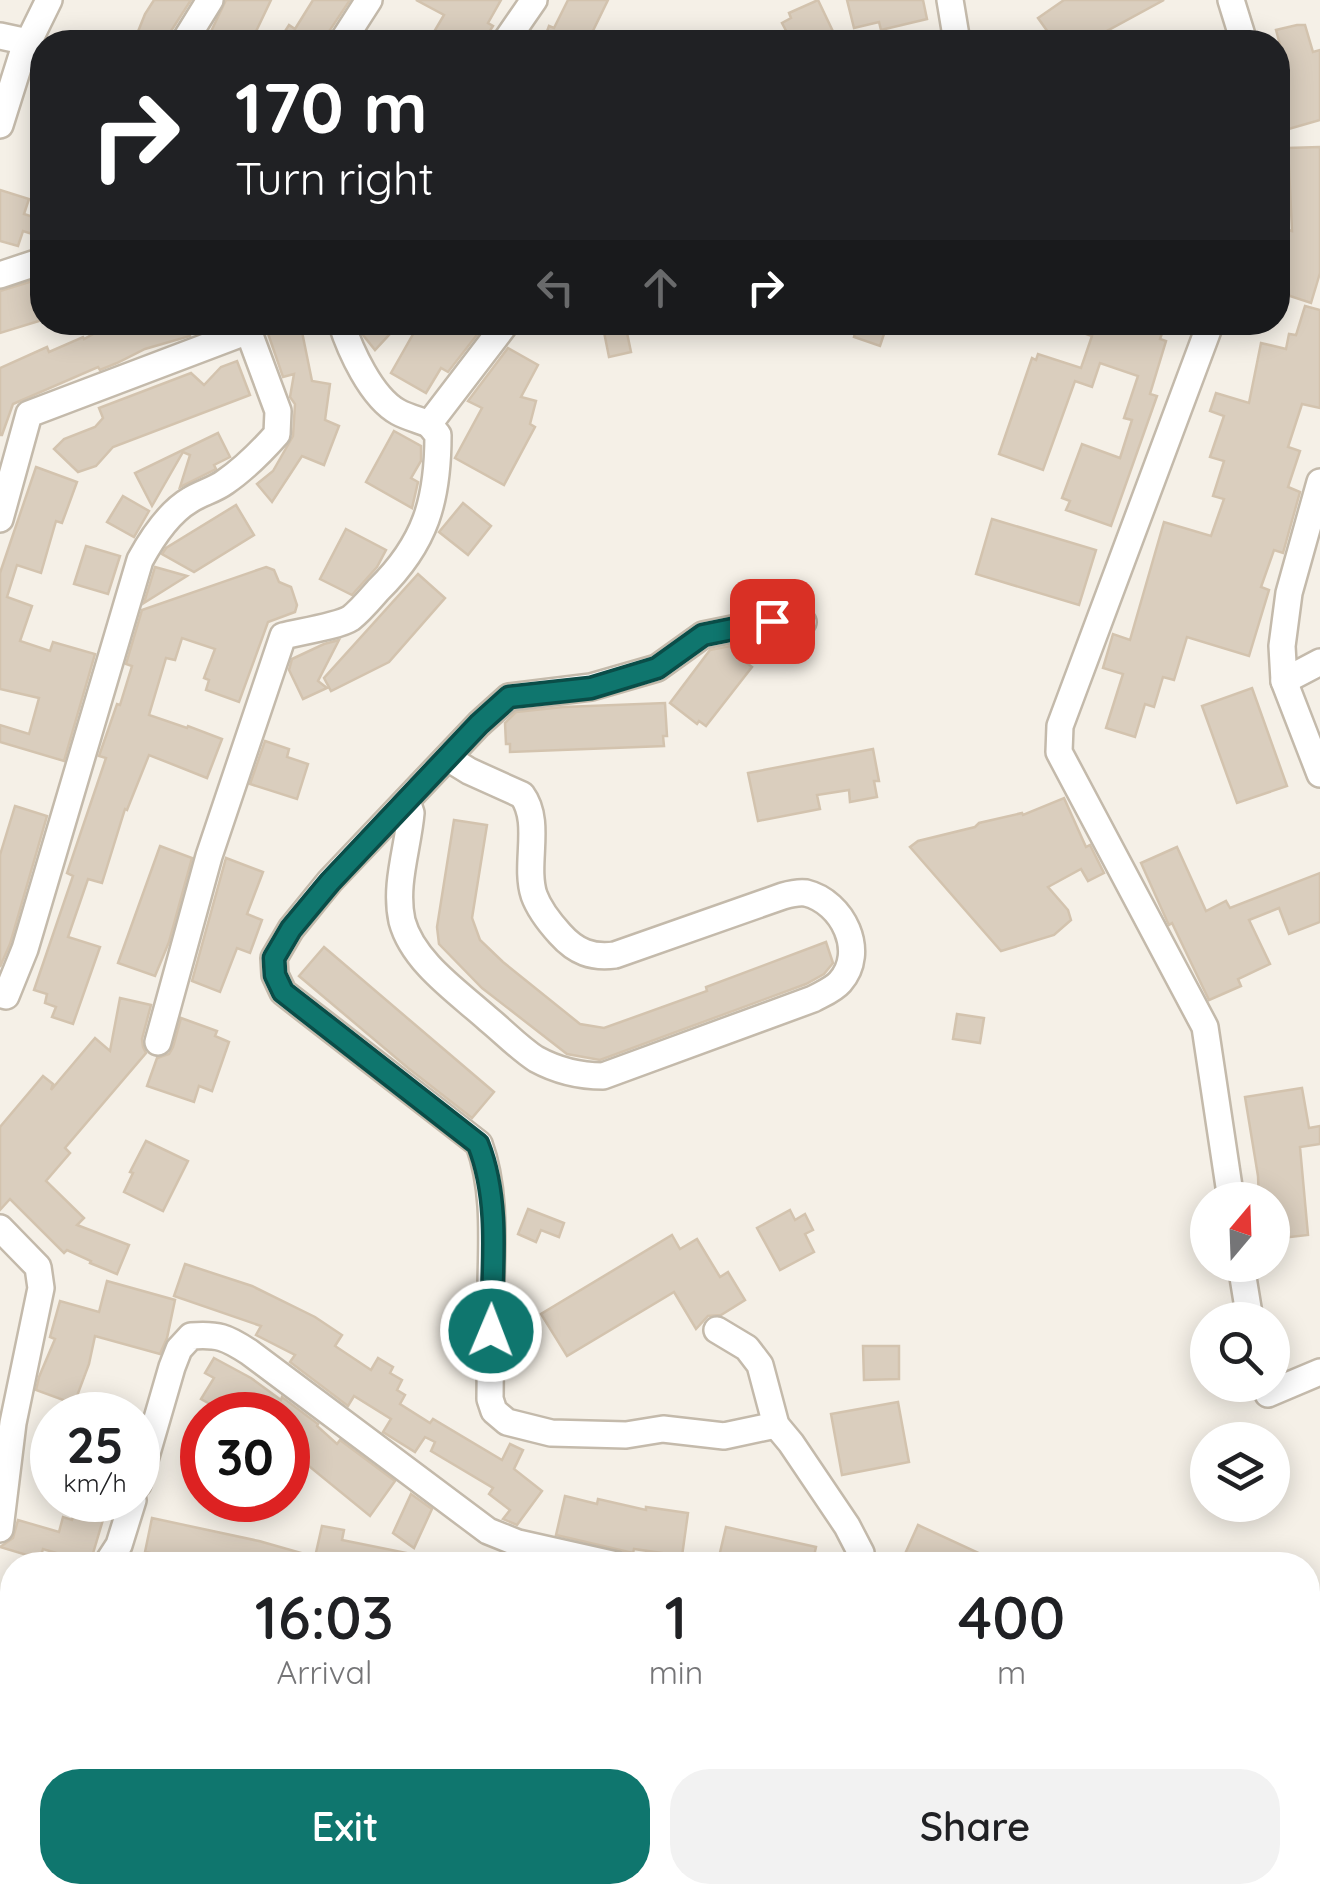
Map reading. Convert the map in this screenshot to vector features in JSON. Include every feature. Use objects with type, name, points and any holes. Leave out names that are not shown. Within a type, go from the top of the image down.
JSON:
[{"type":"street","points":[[34,30],[49,0]]},
{"type":"street","points":[[191,30],[210,0]]},
{"type":"street","points":[[350,30],[369,0]]},
{"type":"street","points":[[514,30],[534,0]]},
{"type":"street","points":[[950,0],[955,30]]},
{"type":"street","points":[[1232,0],[1241,30]]},
{"type":"street","points":[[0,36],[28,42]]},
{"type":"street","points":[[0,125],[30,38]]},
{"type":"street","points":[[0,275],[30,266]]},
{"type":"street","points":[[0,519],[30,414],[226,335]]},
{"type":"street","points":[[0,994],[6,996],[25,948],[140,560],[148,544],[177,510],[223,484],[277,434],[278,411],[249,335]]},
{"type":"street","points":[[158,1042],[209,856],[283,636],[348,620],[388,581],[416,546],[433,501],[438,435],[428,424],[394,410],[369,383],[345,335]]},
{"type":"street","points":[[428,424],[496,335]]},
{"type":"street","points":[[1206,335],[1060,726],[1060,752],[1205,1027],[1228,1182]]},
{"type":"street","points":[[1320,482],[1289,593],[1282,646],[1284,681],[1320,774]]},
{"type":"street","points":[[776,1426],[724,1436],[663,1429],[626,1435],[551,1433],[506,1422],[494,1411],[490,1400],[492,1229],[486,1162],[478,1144],[283,992],[275,975],[274,958],[291,929],[330,882],[509,697],[591,688],[657,668],[703,635],[772,621],[802,622]]},
{"type":"street","points":[[1284,681],[1320,662]]},
{"type":"street","points":[[406,801],[411,812],[400,896],[408,937],[438,974],[513,1041],[534,1058],[560,1070],[603,1076],[812,999],[843,980],[852,941],[846,926],[835,910],[807,894],[782,896],[615,955],[598,957],[581,952],[548,919],[534,895],[528,803],[522,795],[448,758]]},
{"type":"street","points":[[0,1228],[38,1267],[40,1288],[7,1415],[0,1529]]},
{"type":"street","points":[[717,1330],[748,1348],[760,1365],[776,1426],[848,1526],[861,1552]]},
{"type":"street","points":[[160,1405],[179,1350],[190,1336],[214,1334],[228,1338],[488,1530],[518,1544],[555,1552]]},
{"type":"street","points":[[1290,1385],[1320,1372]]},
{"type":"street","points":[[114,1552],[126,1522]]},
{"type":"building","points":[[154,0],[191,0],[172,30],[139,30]]},
{"type":"building","points":[[226,0],[271,0],[257,30],[212,30]]},
{"type":"building","points":[[313,0],[350,0],[330,30],[286,30],[289,25],[295,29]]},
{"type":"building","points":[[416,0],[501,0],[488,23],[493,26],[490,30],[435,30],[444,15]]},
{"type":"building","points":[[568,0],[608,0],[593,30],[548,30],[549,26],[554,28]]},
{"type":"building","points":[[818,0],[832,30],[786,30],[782,23],[791,18],[789,13]]},
{"type":"building","points":[[847,0],[923,0],[927,19],[881,30],[879,22],[854,28]]},
{"type":"building","points":[[1064,0],[1164,0],[1109,30],[1046,30],[1038,18]]},
{"type":"building","points":[[1305,25],[1313,52],[1320,50],[1320,120],[1290,129],[1290,30],[1276,30]]},
{"type":"building","points":[[1320,147],[1320,273],[1311,303],[1290,296],[1290,148]]},
{"type":"building","points":[[0,190],[29,199],[24,214],[30,216],[30,233],[23,231],[18,246],[0,241]]},
{"type":"building","points":[[30,282],[30,324],[0,333],[0,291]]},
{"type":"building","points":[[1305,306],[1320,310],[1320,408],[1302,404],[1288,447],[1300,451],[1288,487],[1300,492],[1283,553],[1274,550],[1261,587],[1269,590],[1249,656],[1187,637],[1174,680],[1163,677],[1154,707],[1145,704],[1135,737],[1106,728],[1123,674],[1103,668],[1113,634],[1130,640],[1164,522],[1211,536],[1224,499],[1213,496],[1224,461],[1210,457],[1224,416],[1210,411],[1216,393],[1249,403],[1261,343],[1286,349],[1289,335],[1296,335]]},
{"type":"building","points":[[91,335],[190,336],[145,349],[100,370],[98,367],[13,404],[0,435],[0,368],[47,347],[49,352]]},
{"type":"building","points":[[268,335],[303,335],[312,381],[330,384],[325,420],[339,426],[324,465],[302,456],[272,502],[257,484],[273,471],[293,436],[295,404],[290,397],[294,374],[283,377]]},
{"type":"building","points":[[363,335],[389,335],[375,350]]},
{"type":"building","points":[[413,335],[477,335],[448,372],[441,368],[426,393],[391,373]]},
{"type":"building","points":[[605,335],[627,335],[631,352],[609,357]]},
{"type":"building","points":[[855,335],[884,335],[880,346]]},
{"type":"building","points":[[1161,335],[1160,339],[1166,341],[1150,394],[1157,396],[1111,526],[1066,510],[1070,501],[1062,498],[1082,444],[1120,458],[1132,420],[1124,418],[1138,376],[1100,363],[1092,387],[1075,381],[1043,470],[999,454],[1032,358],[1036,360],[1038,354],[1081,368],[1092,336]]},
{"type":"building","points":[[508,348],[538,365],[521,397],[536,401],[530,424],[535,427],[504,485],[455,458],[482,408],[468,401]]},
{"type":"building","points":[[237,361],[250,395],[113,447],[96,466],[78,472],[54,449],[64,439],[95,427],[103,418],[99,408],[191,373],[204,385],[221,367]]},
{"type":"building","points":[[394,431],[421,446],[421,461],[411,478],[418,482],[412,508],[366,482]]},
{"type":"building","points":[[218,433],[230,457],[214,465],[216,469],[180,487],[190,455],[183,452],[152,506],[135,473]]},
{"type":"building","points":[[36,467],[77,482],[62,523],[56,521],[41,573],[17,565],[7,597],[32,606],[20,641],[50,651],[53,642],[95,654],[64,761],[0,742],[0,725],[29,734],[39,698],[0,689],[0,573]]},
{"type":"building","points":[[123,496],[149,511],[134,537],[107,522]]},
{"type":"building","points":[[463,503],[491,526],[468,555],[439,532]]},
{"type":"building","points":[[236,505],[254,535],[194,572],[162,554],[166,548]]},
{"type":"building","points":[[992,519],[1096,550],[1079,605],[976,574]]},
{"type":"building","points":[[346,529],[386,550],[377,567],[352,595],[320,579]]},
{"type":"building","points":[[86,546],[120,556],[108,594],[74,584]]},
{"type":"building","points":[[155,567],[187,576],[144,603]]},
{"type":"building","points":[[266,567],[274,570],[279,582],[291,587],[297,605],[295,612],[268,622],[239,702],[206,690],[209,680],[204,678],[215,649],[182,638],[175,660],[166,658],[149,715],[222,739],[207,778],[149,755],[125,809],[102,883],[88,879],[68,937],[100,947],[73,1024],[52,1017],[56,1007],[45,1003],[47,994],[34,990],[73,876],[67,873],[106,758],[99,756],[132,666],[126,664],[142,610]]},
{"type":"building","points":[[418,574],[445,598],[389,662],[331,691],[324,678]]},
{"type":"building","points":[[339,640],[318,681],[327,688],[303,699],[289,670],[292,659]]},
{"type":"building","points":[[730,646],[752,667],[706,726],[699,721],[697,724],[670,703],[710,650]]},
{"type":"building","points":[[1252,688],[1287,786],[1237,803],[1202,706]]},
{"type":"building","points":[[665,703],[664,746],[510,752],[510,744],[506,744],[505,723],[516,712]]},
{"type":"building","points":[[265,741],[289,749],[287,757],[308,764],[297,799],[250,784]]},
{"type":"building","points":[[873,749],[879,781],[874,781],[877,797],[850,802],[849,790],[817,795],[820,809],[758,821],[748,773]]},
{"type":"building","points":[[1064,798],[1086,847],[1090,845],[1104,873],[1088,881],[1081,869],[1048,887],[1068,910],[1071,920],[1054,935],[1001,951],[910,847],[918,841],[979,823],[1023,815]]},
{"type":"building","points":[[15,806],[47,816],[0,967],[0,855]]},
{"type":"building","points":[[454,820],[487,825],[472,918],[480,940],[580,1024],[604,1028],[826,942],[833,963],[824,974],[806,984],[600,1060],[567,1054],[482,988],[439,944],[437,927]]},
{"type":"building","points":[[160,846],[192,858],[169,942],[155,976],[118,963]]},
{"type":"building","points":[[1177,847],[1206,911],[1226,901],[1230,908],[1320,873],[1320,922],[1289,934],[1279,908],[1249,920],[1270,964],[1238,979],[1241,986],[1209,1000],[1141,863]]},
{"type":"building","points":[[226,858],[263,872],[247,914],[262,920],[250,953],[237,948],[220,992],[192,981]]},
{"type":"building","points":[[324,947],[494,1092],[472,1118],[299,976]]},
{"type":"building","points":[[120,998],[151,1005],[142,1039],[146,1053],[65,1148],[70,1153],[46,1181],[84,1218],[77,1225],[129,1245],[117,1274],[67,1250],[64,1253],[10,1199],[0,1210],[0,1127],[43,1076],[53,1084],[51,1090],[95,1038],[110,1051]]},
{"type":"building","points":[[957,1014],[984,1018],[980,1043],[953,1039]]},
{"type":"building","points":[[181,1018],[217,1031],[215,1036],[229,1042],[212,1091],[199,1086],[194,1102],[147,1086],[157,1058],[169,1054],[173,1047]]},
{"type":"building","points":[[1302,1088],[1309,1128],[1320,1126],[1320,1144],[1300,1147],[1308,1235],[1290,1237],[1290,1182],[1258,1182],[1245,1097]]},
{"type":"building","points":[[146,1141],[188,1161],[163,1211],[124,1192]]},
{"type":"building","points":[[528,1209],[564,1223],[559,1237],[541,1230],[536,1242],[518,1234]]},
{"type":"building","points":[[790,1210],[795,1220],[805,1214],[813,1230],[805,1234],[814,1252],[780,1270],[757,1228]]},
{"type":"building","points":[[672,1235],[680,1249],[697,1239],[720,1277],[728,1272],[745,1300],[721,1315],[708,1316],[696,1329],[674,1292],[567,1356],[541,1314]]},
{"type":"building","points":[[185,1264],[252,1286],[315,1317],[342,1335],[335,1346],[371,1370],[378,1358],[393,1367],[390,1373],[402,1380],[397,1390],[405,1395],[400,1404],[502,1460],[510,1444],[523,1450],[514,1469],[542,1491],[517,1525],[503,1519],[510,1510],[489,1494],[493,1488],[431,1451],[435,1442],[425,1437],[415,1452],[383,1432],[391,1419],[354,1396],[348,1406],[290,1362],[295,1355],[256,1335],[261,1326],[174,1296]]},
{"type":"building","points":[[107,1281],[175,1300],[160,1354],[95,1336],[78,1392],[36,1390],[55,1339],[50,1337],[60,1301],[99,1312]]},
{"type":"building","points":[[863,1346],[899,1346],[899,1379],[864,1380]]},
{"type":"building","points":[[214,1358],[270,1392],[205,1392],[214,1378],[205,1373]]},
{"type":"building","points":[[898,1402],[909,1462],[842,1475],[831,1414]]},
{"type":"building","points":[[310,1418],[337,1444],[340,1440],[395,1481],[370,1516],[310,1467]]},
{"type":"building","points":[[411,1494],[432,1509],[414,1548],[393,1533]]},
{"type":"building","points":[[565,1496],[597,1504],[598,1499],[646,1510],[688,1513],[683,1552],[629,1552],[556,1535]]},
{"type":"building","points":[[18,1520],[59,1532],[62,1522],[102,1522],[93,1552],[17,1552],[0,1547],[13,1538]]},
{"type":"building","points":[[160,1520],[298,1552],[145,1552],[151,1522]]},
{"type":"building","points":[[918,1525],[977,1552],[906,1552]]},
{"type":"building","points":[[322,1526],[344,1530],[342,1540],[401,1552],[316,1552]]},
{"type":"building","points":[[726,1527],[816,1547],[815,1552],[720,1552]]},
{"type":"route","points":[[491,1331],[491,1199],[486,1162],[478,1144],[283,992],[275,975],[274,958],[291,929],[330,882],[509,697],[591,688],[657,668],[703,635],[772,621]]}]
